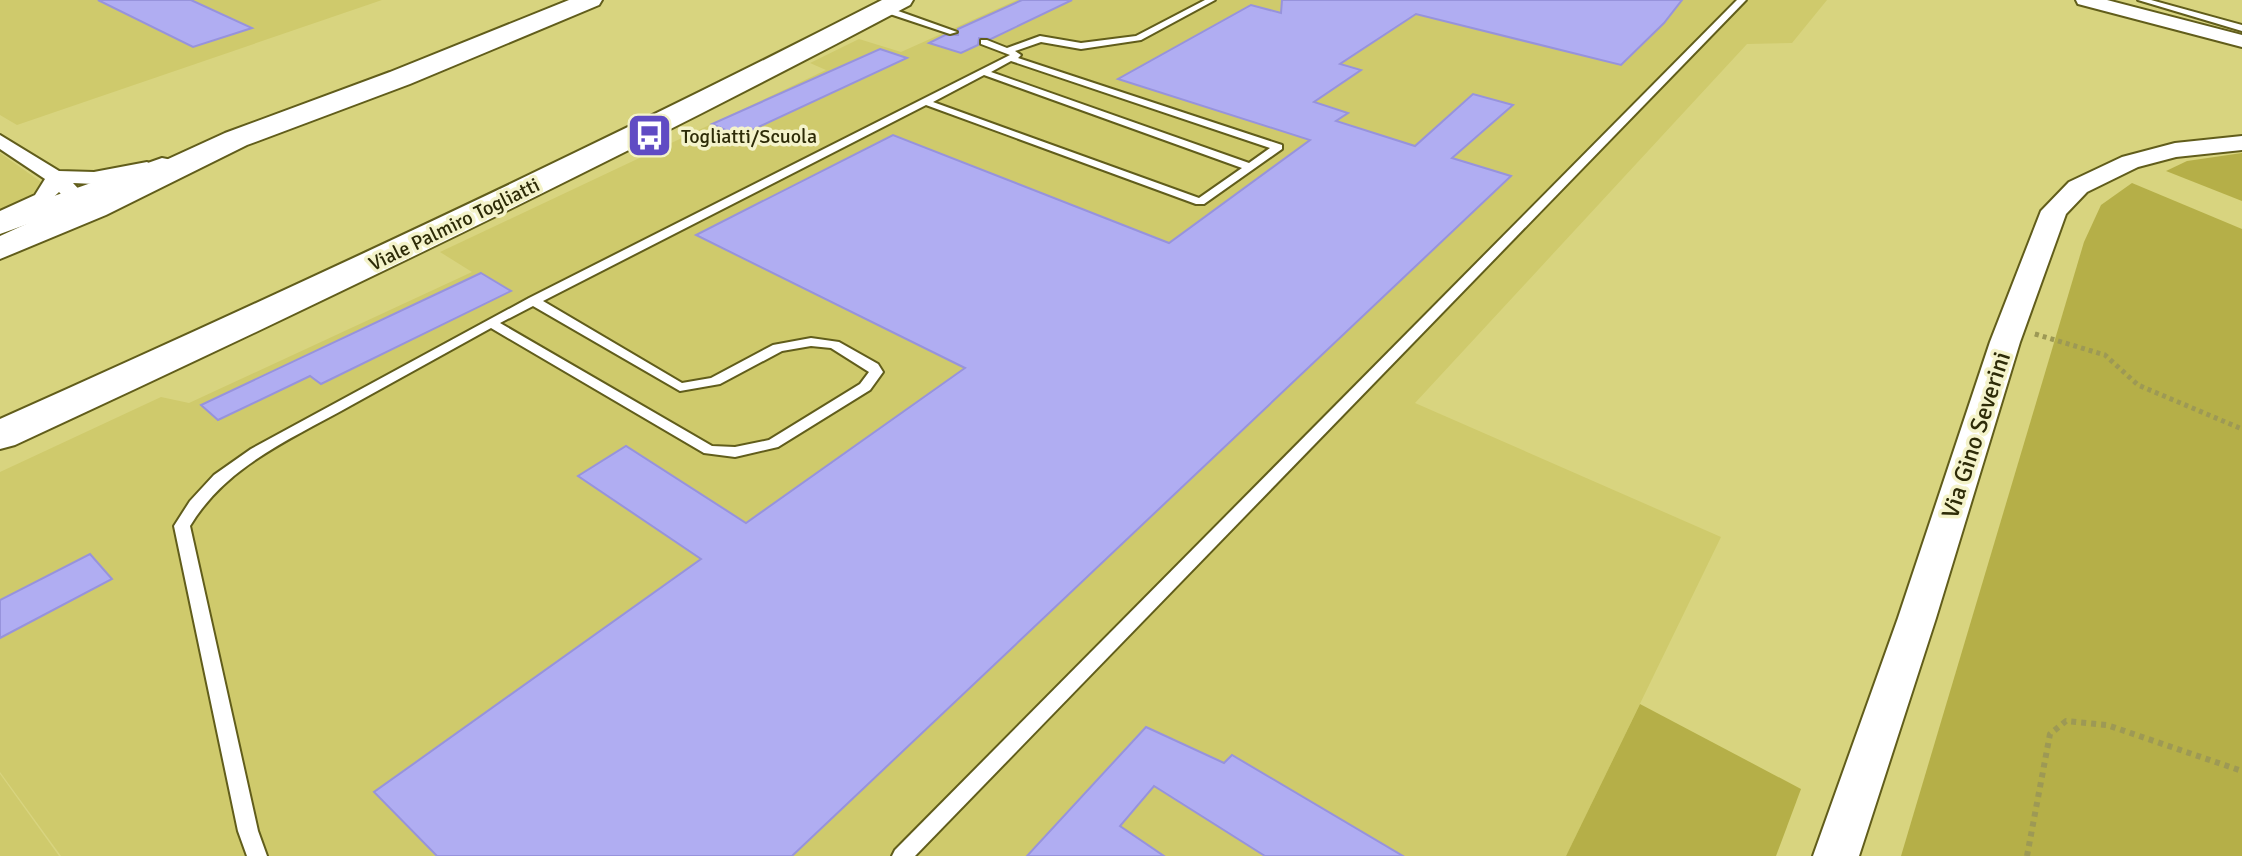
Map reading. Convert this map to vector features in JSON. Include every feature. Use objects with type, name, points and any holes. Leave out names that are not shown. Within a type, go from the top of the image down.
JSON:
[{"type":"main road","points":[[0,249],[68,211],[166,164],[400,78],[587,1]]},
{"type":"main road","name":"Viale Palmiro Togliatti","points":[[0,435],[300,299],[686,112],[892,5]]},
{"type":"main road","points":[[0,225],[68,211],[236,139]]},
{"type":"street","points":[[2085,0],[2242,41]]},
{"type":"street","points":[[0,141],[55,177],[94,178],[166,164]]},
{"type":"street","name":"Via Gino Severini","points":[[1836,856],[1917,618],[2010,328],[2050,217],[2073,191],[2108,171],[2145,157],[2242,143]]},
{"type":"street","points":[[55,177],[68,211]]},
{"type":"street","points":[[0,218],[47,195],[54,186],[55,177]]},
{"type":"lane","points":[[257,856],[248,831],[182,526],[195,505],[219,479],[256,452],[491,323],[986,73],[1040,39],[1081,46],[1138,38],[1211,0]]},
{"type":"lane","points":[[902,856],[1742,0]]},
{"type":"lane","points":[[2142,0],[2242,28]]},
{"type":"lane","points":[[892,5],[953,32]]},
{"type":"lane","points":[[928,103],[1200,202],[1278,147],[1012,55],[984,42]]},
{"type":"lane","points":[[986,73],[1250,167]]},
{"type":"lane","points":[[491,323],[709,450],[735,452],[773,444],[865,387],[876,372],[834,345],[811,342],[778,348],[715,381],[680,387],[533,301]]},
{"type":"path","points":[[2010,328],[2105,355],[2138,385],[2242,429]]},
{"type":"path","points":[[2027,856],[2050,734],[2066,721],[2107,725],[2242,771]]},
{"type":"shaded area","points":[[0,0],[382,0],[17,125],[0,115]]},
{"type":"shaded area","points":[[1017,0],[1827,0],[1792,43],[1747,44],[1415,403],[1721,537],[1566,856],[61,856],[0,772],[0,472],[161,397],[189,403],[472,272],[440,252],[826,70],[810,63],[859,39],[901,52]]},
{"type":"shaded area","points":[[0,153],[44,184],[31,201],[0,214]]},
{"type":"shaded area","points":[[2242,153],[2242,201],[2166,171],[2187,161]]},
{"type":"shaded area","points":[[2132,183],[2242,229],[2242,856],[1901,856],[2084,242],[2101,205]]},
{"type":"shaded area","points":[[1640,704],[1801,789],[1776,856],[1566,856]]},
{"type":"shaded area","points":[[0,774],[59,856],[0,856]]},
{"type":"building","points":[[98,0],[191,0],[252,28],[193,47]]},
{"type":"building","points":[[1022,0],[1072,0],[991,39],[979,38],[978,45],[961,53],[929,43],[945,35],[958,35],[958,29]]},
{"type":"building","points":[[1282,0],[1682,0],[1664,23],[1621,65],[1416,14],[1340,64],[1361,70],[1314,102],[1348,113],[1336,121],[1415,146],[1473,94],[1513,105],[1452,158],[1511,176],[792,856],[437,856],[374,792],[701,559],[578,476],[626,446],[746,523],[965,368],[696,235],[893,135],[1169,243],[1310,140],[1118,79],[1251,5],[1281,13]]},
{"type":"building","points":[[880,49],[907,58],[739,136],[712,124]]},
{"type":"building","points":[[481,273],[511,291],[321,384],[310,376],[218,420],[201,405]]},
{"type":"building","points":[[90,554],[112,579],[0,638],[0,600]]},
{"type":"building","points":[[1146,727],[1224,763],[1232,755],[1403,856],[1265,856],[1154,786],[1120,826],[1164,856],[1027,856]]},
{"type":"place","name":"Togliatti/Scuola","points":[[650,136]]}]
